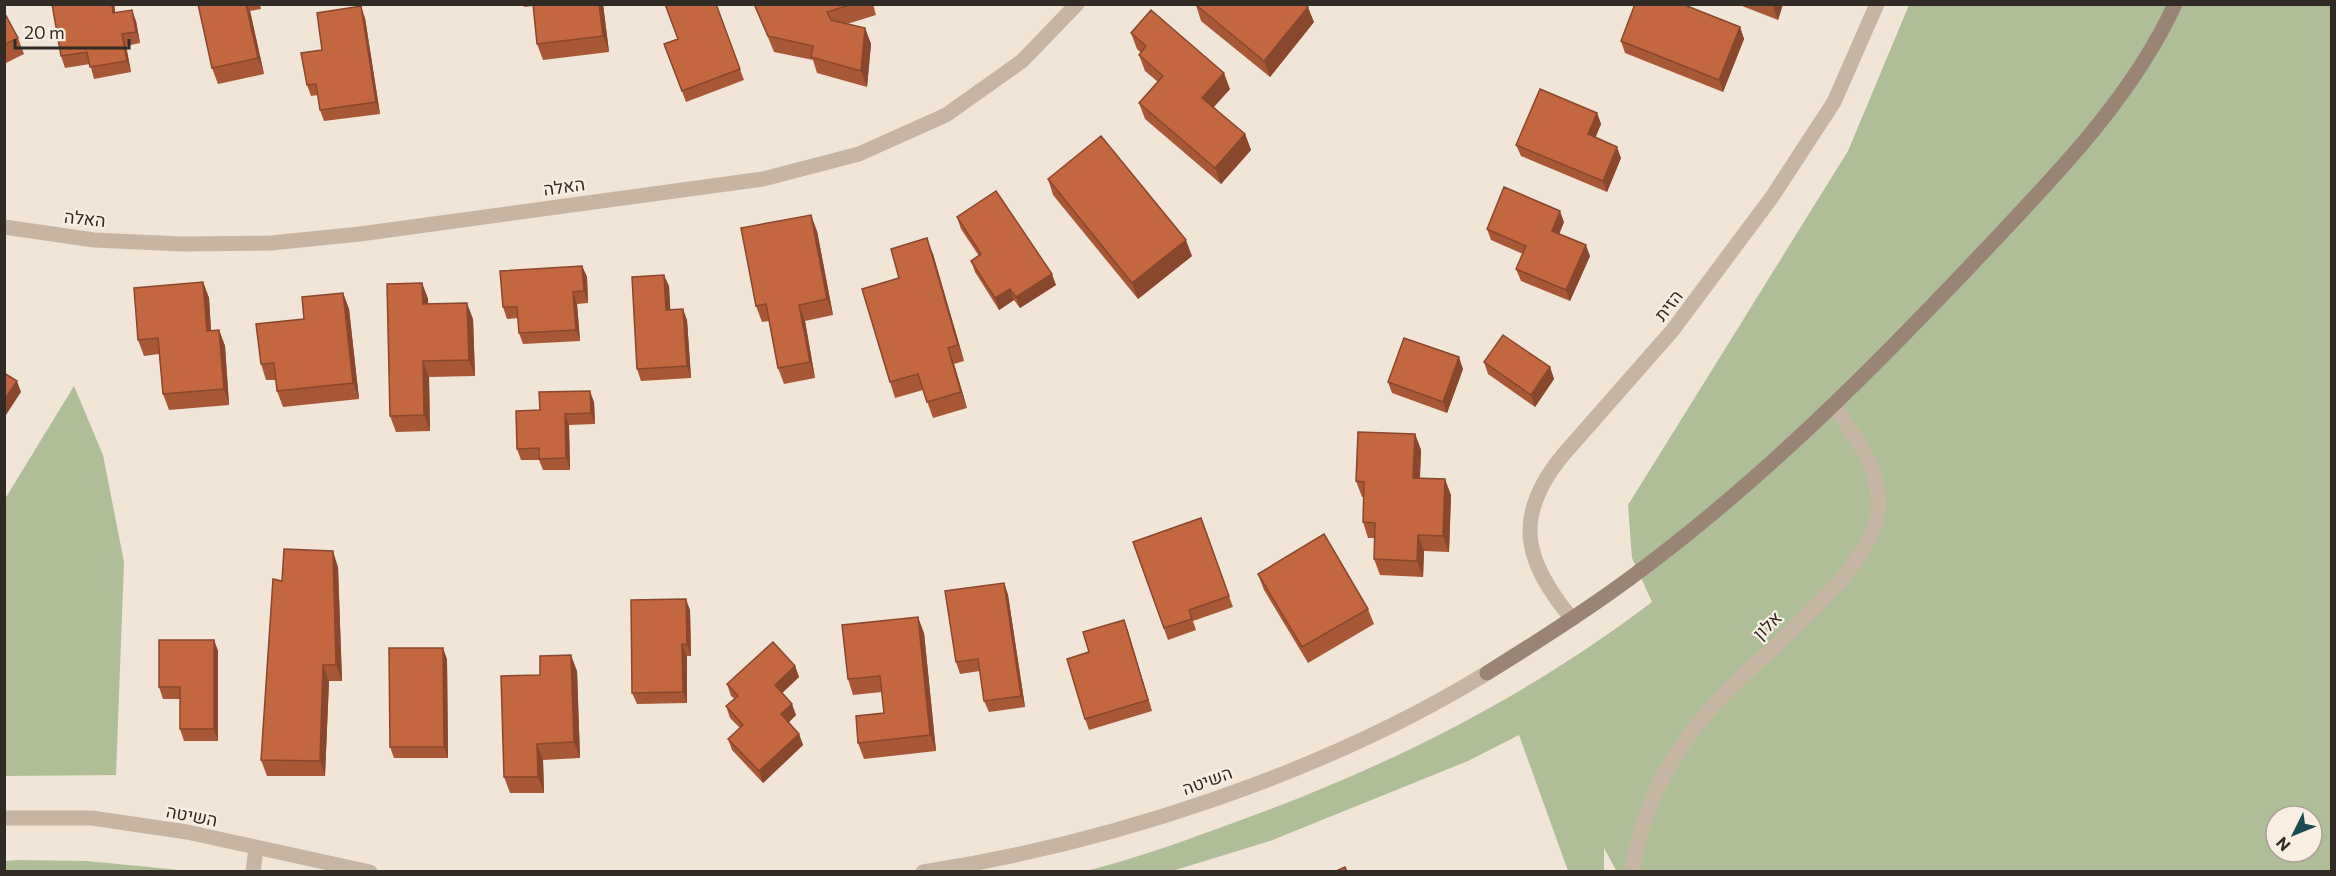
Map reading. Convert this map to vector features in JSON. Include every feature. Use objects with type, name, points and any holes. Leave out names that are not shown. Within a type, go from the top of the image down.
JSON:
[{"type":"main road","points":[[1487,673],[1634,576],[1712,513],[1833,405],[1942,297],[2087,139],[2136,72],[2175,4]]},
{"type":"street","name":"האלה","points":[[4,228],[94,240],[182,244],[271,243],[360,234],[763,179],[859,154],[946,115],[1022,61],[1077,4]]},
{"type":"street","name":"הזית","points":[[1572,619],[1540,576],[1533,555],[1530,533],[1532,512],[1538,492],[1548,472],[1672,331],[1772,197],[1834,102],[1877,4]]},
{"type":"street","name":"אלון","points":[[1632,872],[1643,820],[1656,790],[1692,730],[1717,702],[1833,588],[1857,561],[1872,536],[1878,512],[1878,490],[1873,469],[1863,448],[1833,405]]},
{"type":"street","name":"השיטה","points":[[923,872],[1078,841],[1182,810],[1281,774],[1379,731],[1487,673]]},
{"type":"street","name":"השיטה","points":[[4,818],[92,818],[187,832],[256,849],[370,872]]},
{"type":"street","points":[[253,872],[256,849]]},
{"type":"green space","points":[[1909,5],[2331,5],[2331,871],[1617,872],[1604,848],[1604,871],[1568,871],[1519,735],[1468,761],[1270,841],[1172,871],[1082,872],[1182,841],[1350,777],[1455,727],[1556,669],[1652,602],[1632,558],[1628,505],[1848,151]]},
{"type":"green space","points":[[74,386],[103,455],[124,562],[116,775],[5,776],[5,499]]},
{"type":"green space","points":[[5,861],[87,861],[190,871],[5,871]]},
{"type":"building","points":[[52,4],[112,4],[113,13],[132,10],[136,32],[122,34],[127,61],[90,67],[87,52],[61,56]]},
{"type":"building","points":[[198,4],[246,4],[258,58],[212,68]]},
{"type":"building","points":[[533,4],[599,4],[603,36],[537,44]]},
{"type":"building","points":[[665,4],[716,4],[740,69],[682,91],[664,44],[678,39]]},
{"type":"building","points":[[758,4],[853,4],[827,12],[831,20],[865,28],[861,71],[811,57],[813,46],[768,36],[755,6]]},
{"type":"building","points":[[1196,4],[1305,4],[1308,7],[1264,61]]},
{"type":"building","points":[[1635,4],[1682,4],[1740,27],[1719,80],[1621,41]]},
{"type":"building","points":[[361,6],[376,102],[320,110],[316,84],[307,85],[301,53],[322,50],[317,13]]},
{"type":"building","points":[[1151,10],[1224,73],[1202,98],[1245,134],[1215,168],[1139,103],[1163,76],[1139,55],[1146,46],[1131,33]]},
{"type":"building","points":[[4,12],[18,38],[4,45]]},
{"type":"building","points":[[1540,89],[1597,113],[1588,134],[1617,147],[1603,181],[1516,145]]},
{"type":"building","points":[[1101,136],[1186,240],[1132,283],[1048,179]]},
{"type":"building","points":[[1504,187],[1560,211],[1552,231],[1586,245],[1566,290],[1516,269],[1526,246],[1487,229]]},
{"type":"building","points":[[996,191],[1052,274],[1016,297],[1010,289],[995,298],[971,261],[981,254],[957,217]]},
{"type":"building","points":[[811,215],[827,299],[799,305],[810,362],[778,368],[766,304],[756,306],[741,228]]},
{"type":"building","points":[[927,238],[958,345],[948,348],[961,392],[927,402],[918,374],[890,382],[862,289],[899,278],[891,249]]},
{"type":"building","points":[[582,266],[584,291],[573,292],[576,330],[519,333],[517,307],[503,307],[500,271]]},
{"type":"building","points":[[664,275],[666,310],[683,309],[687,366],[637,369],[632,277]]},
{"type":"building","points":[[203,282],[207,331],[219,330],[224,389],[163,394],[158,338],[138,340],[134,288]]},
{"type":"building","points":[[422,283],[423,304],[467,303],[469,360],[423,361],[424,415],[390,416],[387,284]]},
{"type":"building","points":[[343,293],[353,383],[277,391],[274,363],[261,364],[256,324],[304,319],[302,297]]},
{"type":"building","points":[[1503,335],[1550,367],[1531,395],[1484,362]]},
{"type":"building","points":[[1404,338],[1459,357],[1443,402],[1388,382]]},
{"type":"building","points":[[4,373],[17,381],[4,400]]},
{"type":"building","points":[[590,391],[591,413],[565,414],[566,458],[539,459],[539,448],[517,449],[516,411],[540,410],[539,392]]},
{"type":"building","points":[[1358,432],[1415,434],[1413,478],[1445,479],[1443,536],[1418,535],[1417,561],[1374,559],[1375,523],[1363,522],[1364,482],[1356,481]]},
{"type":"building","points":[[1201,518],[1229,596],[1189,610],[1192,619],[1164,628],[1133,542]]},
{"type":"building","points":[[1324,534],[1368,609],[1302,647],[1258,574]]},
{"type":"building","points":[[284,549],[333,551],[336,665],[323,665],[320,761],[261,760],[273,579],[282,581]]},
{"type":"building","points":[[1004,583],[1021,696],[984,701],[978,659],[956,662],[945,591]]},
{"type":"building","points":[[686,599],[687,645],[682,644],[683,692],[632,693],[631,600]]},
{"type":"building","points":[[918,617],[930,735],[858,743],[856,716],[884,713],[880,676],[848,679],[842,625]]},
{"type":"building","points":[[1124,620],[1148,700],[1085,719],[1067,659],[1089,652],[1083,632]]},
{"type":"building","points":[[159,640],[214,640],[214,729],[180,729],[180,687],[159,687]]},
{"type":"building","points":[[773,642],[795,666],[775,685],[792,704],[781,714],[799,734],[759,771],[728,739],[743,725],[726,706],[738,696],[727,684]]},
{"type":"building","points":[[389,648],[443,648],[444,747],[390,747]]},
{"type":"building","points":[[571,655],[574,742],[537,744],[538,777],[504,777],[501,676],[540,675],[540,656]]},
{"type":"building","points":[[1345,867],[1347,872],[1334,872]]}]
